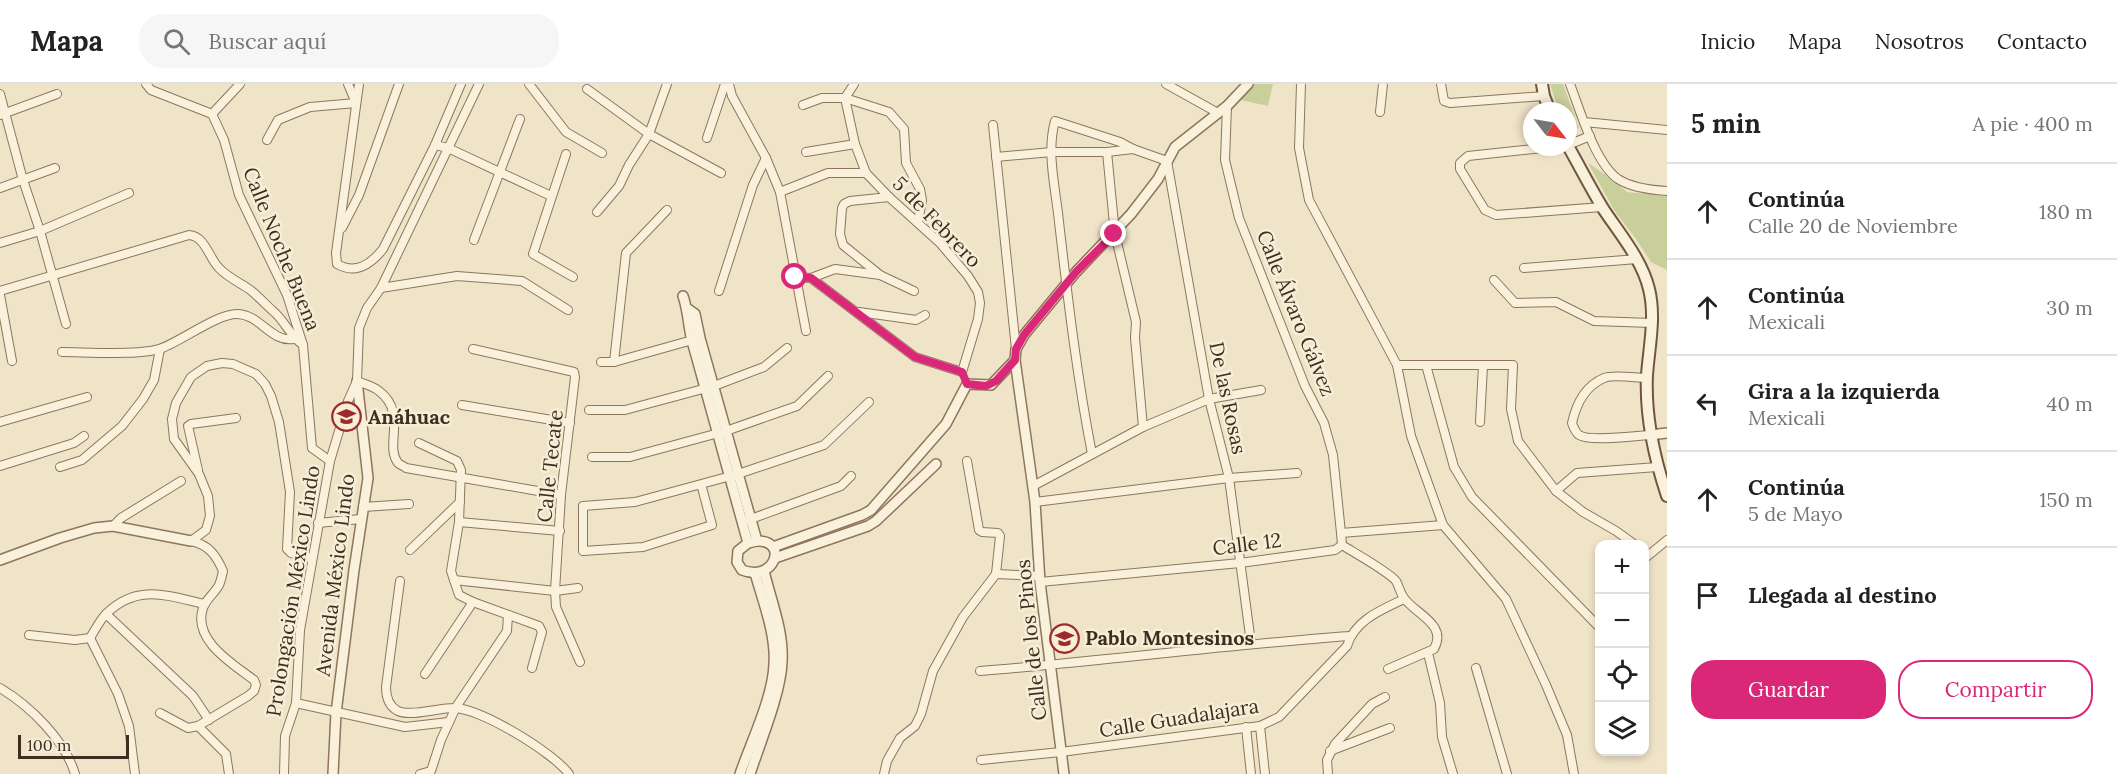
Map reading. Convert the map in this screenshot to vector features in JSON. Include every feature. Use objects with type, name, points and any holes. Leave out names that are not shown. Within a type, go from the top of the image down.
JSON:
[{"type":"main road","points":[[1542,84],[1546,102]]},
{"type":"main road","points":[[1574,156],[1602,207],[1637,259],[1649,288],[1652,323],[1647,378],[1650,435],[1657,467],[1667,496]]},
{"type":"street","points":[[146,84],[151,90],[212,114],[240,84]]},
{"type":"street","points":[[348,84],[356,103]]},
{"type":"street","points":[[359,84],[336,253],[338,264],[345,269],[357,269],[374,261],[383,249],[435,145],[461,84]]},
{"type":"street","points":[[340,232],[359,195],[399,84]]},
{"type":"street","points":[[467,84],[478,86]]},
{"type":"street","points":[[529,84],[566,132],[602,153]]},
{"type":"street","points":[[597,212],[619,186],[629,165],[649,134],[667,84]]},
{"type":"street","points":[[707,138],[727,84]]},
{"type":"street","points":[[727,84],[766,158],[780,192],[806,331]]},
{"type":"street","points":[[845,98],[854,84]]},
{"type":"street","points":[[1166,84],[1218,113]]},
{"type":"street","points":[[1016,349],[1024,335],[1076,272],[1114,234],[1158,180],[1175,147],[1227,106],[1248,84]]},
{"type":"street","points":[[1301,84],[1299,148],[1309,200],[1397,365],[1411,436],[1443,525],[1506,599],[1567,735],[1574,774]]},
{"type":"street","points":[[1380,112],[1383,84]]},
{"type":"street","points":[[1441,84],[1444,101],[1450,103],[1544,96]]},
{"type":"street","points":[[1570,84],[1590,136],[1607,169],[1630,184],[1653,190],[1667,190]]},
{"type":"street","name":"Avenida México Lindo","points":[[333,774],[336,713],[368,478],[357,381],[359,328],[367,308],[381,288],[478,86]]},
{"type":"street","points":[[587,89],[649,134],[721,173]]},
{"type":"street","points":[[0,94],[3,114],[40,231],[66,324]]},
{"type":"street","points":[[3,114],[57,94]]},
{"type":"street","points":[[803,105],[822,98],[845,98],[889,112],[904,129],[906,163],[920,189],[922,200],[918,222]]},
{"type":"street","name":"5 de Febrero","points":[[845,98],[855,144],[866,173],[918,222],[968,276],[978,292],[980,303],[978,320],[962,372]]},
{"type":"street","points":[[267,140],[278,120],[310,107],[356,103]]},
{"type":"street","name":"Calle Álvaro Gálvez","points":[[1227,106],[1225,160],[1239,218],[1305,386],[1323,423],[1333,455],[1341,533]]},
{"type":"street","name":"Calle Noche Buena","points":[[212,114],[224,140],[239,195],[287,295],[303,345],[312,448],[330,461]]},
{"type":"street","points":[[474,240],[520,119]]},
{"type":"street","points":[[1092,454],[1079,386],[1066,286],[1052,152],[1055,122],[1120,142],[1167,161]]},
{"type":"street","points":[[1584,122],[1667,130]]},
{"type":"street","points":[[993,124],[1016,349]]},
{"type":"street","points":[[1577,142],[1590,136]]},
{"type":"street","points":[[806,152],[855,144]]},
{"type":"street","points":[[435,145],[448,148],[551,196]]},
{"type":"street","points":[[996,157],[1133,149]]},
{"type":"street","points":[[1523,150],[1468,156],[1460,163],[1460,168],[1485,210],[1496,214],[1602,207]]},
{"type":"street","points":[[1107,152],[1114,234],[1136,322],[1135,338],[1143,427]]},
{"type":"street","points":[[566,154],[533,254],[573,277]]},
{"type":"street","points":[[719,291],[753,185],[766,158]]},
{"type":"street","name":"De las Rosas","points":[[1167,161],[1209,399],[1229,478],[1251,643]]},
{"type":"street","points":[[0,188],[55,168]]},
{"type":"street","points":[[780,192],[828,173],[866,173]]},
{"type":"street","points":[[0,243],[40,231],[129,194]]},
{"type":"street","points":[[889,197],[849,201],[844,204],[840,234],[843,245],[880,275],[914,291]]},
{"type":"street","points":[[614,362],[626,253],[667,210]]},
{"type":"street","points":[[12,361],[0,293],[189,235],[198,238],[217,266],[251,291],[275,313],[294,339],[303,345]]},
{"type":"street","points":[[1524,268],[1637,259]]},
{"type":"street","points":[[795,277],[811,278],[835,269],[880,275]]},
{"type":"street","points":[[381,288],[457,276],[522,281],[568,310]]},
{"type":"street","points":[[811,278],[915,357],[962,372],[967,384]]},
{"type":"street","points":[[1494,280],[1515,303],[1556,302],[1594,321],[1652,323]]},
{"type":"street","points":[[683,296],[688,309],[686,316],[696,339],[710,387],[721,432],[728,477],[741,522],[752,542]]},
{"type":"street","points":[[857,312],[915,320],[925,315]]},
{"type":"street","points":[[62,352],[137,352],[160,349],[229,314],[247,315],[280,339],[294,339]]},
{"type":"street","points":[[601,362],[614,362],[696,339]]},
{"type":"street","points":[[589,410],[625,410],[710,387],[764,367],[787,348]]},
{"type":"street","points":[[60,467],[82,460],[122,426],[143,399],[154,380],[160,349]]},
{"type":"street","name":"Calle de los Pinos","points":[[1016,349],[1015,360],[1035,502],[1040,579],[1064,774]]},
{"type":"street","name":"Calle Tecate","points":[[473,350],[574,372],[561,495],[555,591],[556,607],[580,662]]},
{"type":"street","points":[[967,384],[991,385],[1015,360]]},
{"type":"street","points":[[199,474],[174,439],[172,419],[176,403],[191,377],[207,366],[222,363],[245,368],[256,374],[265,384],[279,422],[290,492],[287,549],[291,553],[312,558]]},
{"type":"street","points":[[1397,365],[1513,365],[1511,409],[1518,441],[1556,491],[1583,512],[1628,540]]},
{"type":"street","points":[[1426,365],[1454,467],[1472,497],[1595,624]]},
{"type":"street","points":[[1480,422],[1483,366]]},
{"type":"street","points":[[592,457],[630,457],[721,432],[797,406],[828,376]]},
{"type":"street","points":[[1647,378],[1605,377],[1581,398],[1572,423],[1575,431],[1581,437],[1602,438],[1667,433]]},
{"type":"street","points":[[357,381],[377,389],[391,405],[394,416],[395,453],[398,463],[406,468],[561,495]]},
{"type":"street","name":"Prolongación México Lindo","points":[[284,774],[285,736],[296,703],[300,630],[318,524],[330,461],[348,401],[357,381]]},
{"type":"street","points":[[773,547],[871,510],[946,424],[967,384]]},
{"type":"street","points":[[1033,486],[1143,427],[1209,399],[1262,390]]},
{"type":"street","points":[[0,422],[87,397]]},
{"type":"street","points":[[701,484],[712,525],[643,547],[583,551],[583,506],[635,502],[701,484],[728,477],[738,474],[824,445],[869,402]]},
{"type":"street","points":[[462,405],[570,423]]},
{"type":"street","points":[[191,541],[206,530],[210,516],[208,496],[199,474],[188,426],[236,418]]},
{"type":"street","points":[[721,432],[738,474],[751,519],[752,542]]},
{"type":"street","points":[[0,466],[75,443],[84,436]]},
{"type":"street","points":[[419,443],[457,462],[461,470],[459,522],[451,571],[459,595],[539,626],[542,632],[532,669]]},
{"type":"street","points":[[884,774],[887,761],[900,738],[915,726],[921,714],[933,671],[963,617],[996,574],[1000,536],[998,533],[979,530],[967,461]]},
{"type":"street","points":[[775,558],[868,526],[936,464]]},
{"type":"street","points":[[1556,491],[1577,472],[1657,467]]},
{"type":"street","points":[[1035,502],[1229,478],[1297,473]]},
{"type":"street","points":[[741,522],[841,486],[851,476]]},
{"type":"street","points":[[113,526],[121,518],[182,481]]},
{"type":"street","points":[[410,550],[460,502]]},
{"type":"street","points":[[363,507],[409,504]]},
{"type":"street","points":[[318,524],[361,519]]},
{"type":"street","points":[[459,522],[560,531]]},
{"type":"street","points":[[1388,669],[1434,649],[1438,642],[1436,628],[1404,599],[1395,580],[1342,545],[1341,533],[1443,525]]},
{"type":"street","points":[[0,560],[60,538],[94,528],[113,526],[191,541],[216,555],[223,571],[219,585],[205,604],[201,622],[203,631],[218,652],[254,680],[256,685],[254,691],[198,726],[188,728],[160,713]]},
{"type":"street","points":[[1649,554],[1667,540]]},
{"type":"street","points":[[764,541],[773,547],[775,558],[773,564],[759,572],[742,570],[737,562],[738,551],[752,542],[764,541]]},
{"type":"street","name":"Calle 12","points":[[996,574],[1040,579],[1240,563],[1335,550],[1342,545]]},
{"type":"street","points":[[740,774],[754,746],[782,663],[759,572]]},
{"type":"street","points":[[454,580],[555,591],[578,588]]},
{"type":"street","points":[[400,581],[386,687],[386,696],[398,711],[408,713],[456,707],[482,714],[530,742],[564,767],[569,774]]},
{"type":"street","points":[[29,635],[75,640],[90,638],[106,614],[140,593],[163,595],[205,604]]},
{"type":"street","name":"Calle Guadalajara","points":[[981,760],[1260,726],[1279,717],[1347,646],[1350,636],[1369,618],[1404,599]]},
{"type":"street","points":[[425,674],[473,602]]},
{"type":"street","points":[[106,614],[193,696],[209,720]]},
{"type":"street","points":[[420,774],[431,771],[456,707],[507,631],[508,615]]},
{"type":"street","points":[[980,672],[1251,643],[1350,636]]},
{"type":"street","points":[[90,638],[118,694],[129,726],[135,774]]},
{"type":"street","points":[[1428,653],[1440,703],[1442,737],[1453,774]]},
{"type":"street","points":[[1476,668],[1507,774]]},
{"type":"street","points":[[0,688],[16,698],[59,742],[70,758],[75,774]]},
{"type":"street","points":[[1328,774],[1327,760],[1330,751],[1372,705],[1385,698]]},
{"type":"street","points":[[296,703],[405,727],[449,723]]},
{"type":"street","points":[[198,726],[223,749],[229,774]]},
{"type":"street","points":[[1260,726],[1264,774]]},
{"type":"street","points":[[1246,727],[1251,774]]},
{"type":"street","points":[[1330,751],[1390,728]]},
{"type":"street","points":[[750,774],[754,746]]},
{"type":"green space","points":[[1253,84],[1273,84],[1268,106],[1236,99]]},
{"type":"green space","points":[[1550,84],[1563,84],[1570,102],[1556,102]]},
{"type":"green space","points":[[1588,163],[1627,192],[1667,196],[1667,270],[1651,262],[1614,210]]},
{"type":"place","name":"Anáhuac","points":[[347,417]]},
{"type":"place","name":"Pablo Montesinos","points":[[1064,638]]},
{"type":"route","points":[[795,277],[811,278],[915,357],[962,372],[967,384],[986,386],[996,381],[1015,360],[1016,349],[1024,335],[1076,272],[1114,234]]}]
